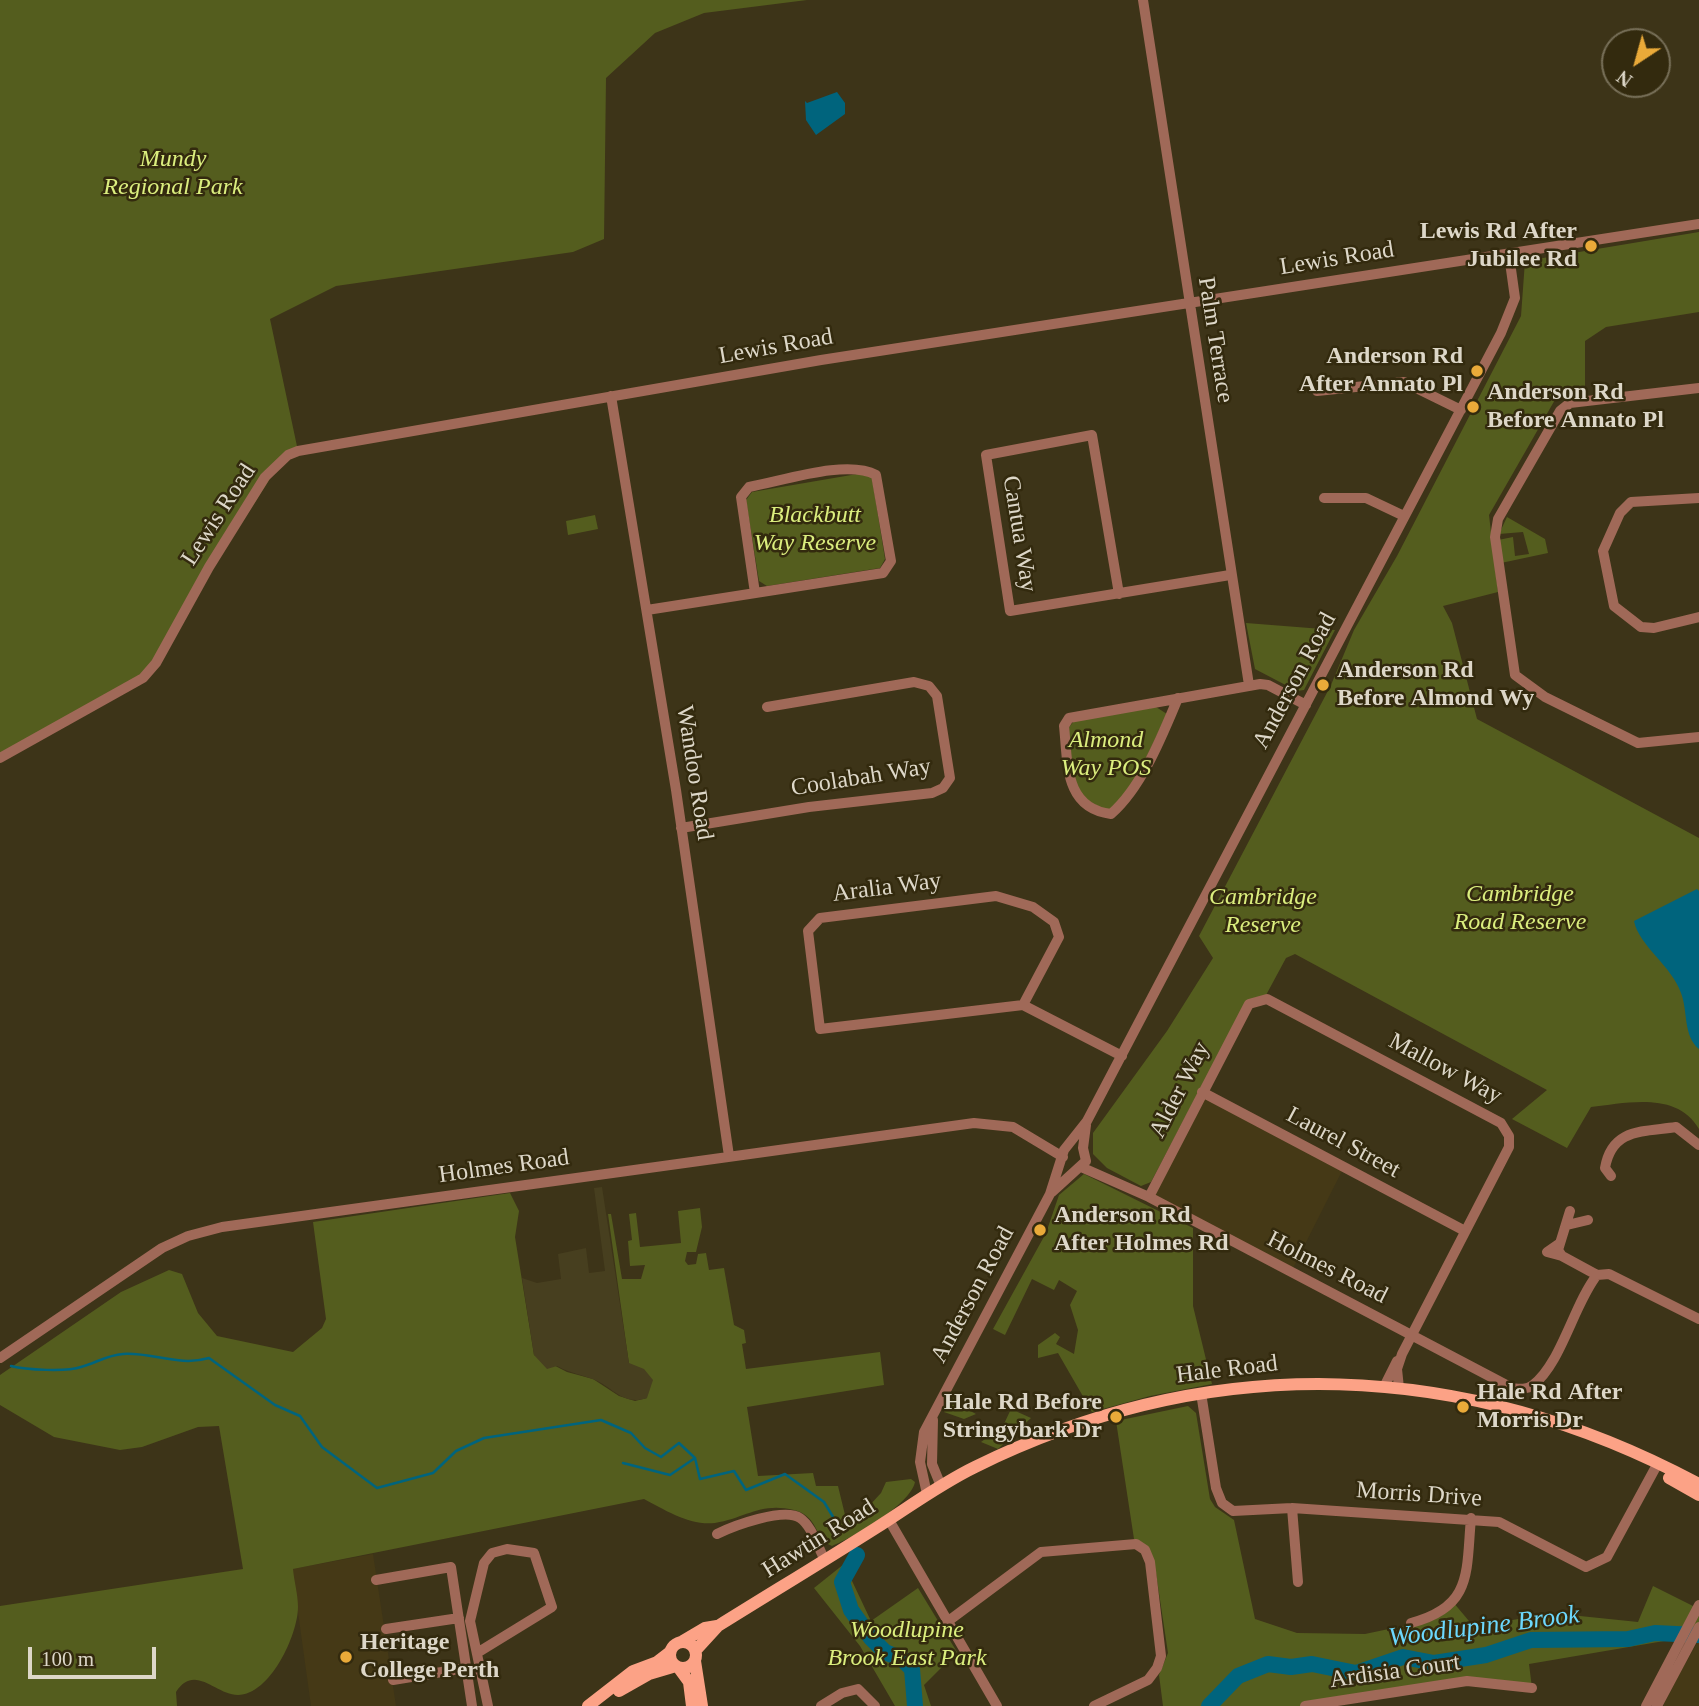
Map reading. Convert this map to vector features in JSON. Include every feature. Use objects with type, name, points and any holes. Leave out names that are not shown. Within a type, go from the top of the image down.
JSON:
[{"type":"main road","name":"Hale Road","points":[[941,1486],[976,1466],[1059,1430],[1156,1401],[1285,1383],[1385,1385],[1488,1404],[1531,1416],[1699,1484]]},
{"type":"main road","name":"Hale Road","points":[[1656,1466],[1699,1495]]},
{"type":"main road","name":"Hawtin Road","points":[[696,1656],[718,1626],[941,1486]]},
{"type":"main road","name":"Hawtin Road","points":[[683,1641],[705,1628],[718,1626]]},
{"type":"main road","points":[[588,1706],[634,1671],[657,1662],[670,1652],[675,1644],[683,1641],[696,1656],[702,1706]]},
{"type":"main road","points":[[670,1652],[689,1682],[692,1706]]},
{"type":"main road","points":[[600,1698],[617,1693],[649,1674],[677,1666],[685,1668],[696,1656]]},
{"type":"street","name":"Palm Terrace","points":[[1143,0],[1249,685]]},
{"type":"street","name":"Lewis Road","points":[[0,758],[143,678],[156,663],[209,567],[265,477],[288,455],[611,396],[1699,224]]},
{"type":"street","name":"Anderson Road","points":[[927,1494],[921,1474],[924,1432],[1050,1194],[1066,1152],[1087,1121],[1122,1056],[1514,304],[1509,255]]},
{"type":"street","points":[[1317,391],[1404,382],[1461,410]]},
{"type":"street","points":[[1699,388],[1570,403],[1560,411],[1498,519],[1495,537],[1515,675],[1545,697],[1638,743],[1699,737]]},
{"type":"street","name":"Wandoo Road","points":[[611,396],[681,828],[729,1156]]},
{"type":"street","name":"Cantua Way","points":[[1119,594],[1092,435],[986,456],[1010,611],[1119,594],[1230,575]]},
{"type":"street","points":[[647,610],[883,573],[891,561],[876,475],[863,468],[838,470],[749,487],[741,497],[755,593]]},
{"type":"street","points":[[1324,498],[1366,498],[1404,516]]},
{"type":"street","points":[[1699,498],[1631,502],[1620,513],[1603,551],[1614,606],[1632,621],[1642,627],[1654,628],[1699,617]]},
{"type":"street","name":"Coolabah Way","points":[[681,828],[809,807],[932,793],[943,789],[950,778],[937,696],[929,686],[914,682],[767,707]]},
{"type":"street","points":[[1178,698],[1165,729],[1125,802],[1111,814],[1098,812],[1082,804],[1071,790],[1064,726],[1069,718],[1178,698],[1249,685],[1268,685],[1306,705]]},
{"type":"street","name":"Aralia Way","points":[[996,896],[1033,907],[1054,922],[1059,937],[1023,1005],[820,1029],[808,931],[820,918],[996,896]]},
{"type":"street","name":"Mallow Way","points":[[1249,1004],[1267,999],[1501,1123],[1509,1136],[1509,1147],[1385,1385]]},
{"type":"street","name":"Alder Way","points":[[1149,1197],[1249,1004]]},
{"type":"street","points":[[1023,1005],[1122,1056]]},
{"type":"street","name":"Laurel Street","points":[[1202,1092],[1465,1231]]},
{"type":"street","name":"Anderson Road","points":[[1050,1194],[1080,1168],[1085,1152],[1087,1121]]},
{"type":"street","name":"Holmes Road","points":[[0,1358],[129,1270],[188,1236],[222,1227],[974,1123],[1013,1127],[1066,1152]]},
{"type":"street","points":[[1611,1176],[1605,1168],[1606,1162],[1620,1137],[1676,1126],[1699,1145]]},
{"type":"street","points":[[1080,1168],[1068,1167],[1066,1152],[1085,1152]]},
{"type":"street","name":"Holmes Road","points":[[1085,1152],[1112,1179]]},
{"type":"street","name":"Holmes Road","points":[[1080,1168],[1112,1179],[1149,1197],[1512,1388],[1525,1389],[1534,1384],[1548,1365],[1597,1275]]},
{"type":"street","points":[[1570,1211],[1558,1250],[1562,1256],[1597,1275],[1609,1274],[1699,1319]]},
{"type":"street","points":[[1567,1225],[1588,1220]]},
{"type":"street","name":"Mallow Way","points":[[1399,1388],[1397,1369],[1402,1354]]},
{"type":"street","name":"Morris Drive","points":[[1201,1393],[1216,1488],[1222,1503],[1233,1511],[1292,1508],[1471,1518],[1499,1522],[1590,1567],[1607,1557],[1656,1466]]},
{"type":"street","name":"Anderson Road","points":[[933,1416],[932,1464],[941,1486]]},
{"type":"street","points":[[1292,1508],[1298,1581]]},
{"type":"street","points":[[717,1534],[738,1524],[787,1515],[799,1517],[807,1525],[825,1560]]},
{"type":"street","points":[[1411,1623],[1446,1609],[1461,1591],[1466,1580],[1471,1518]]},
{"type":"street","points":[[889,1520],[997,1706]]},
{"type":"street","points":[[947,1622],[1041,1552],[1136,1544],[1145,1550],[1150,1562],[1160,1661],[1148,1680],[1094,1706]]},
{"type":"street","points":[[477,1653],[552,1607],[534,1553],[507,1549],[487,1558],[470,1621],[488,1706]]},
{"type":"street","points":[[376,1580],[451,1567],[472,1706]]},
{"type":"street","points":[[1646,1706],[1699,1605]]},
{"type":"street","points":[[386,1629],[459,1618]]},
{"type":"street","points":[[1657,1706],[1699,1627]]},
{"type":"street","points":[[393,1680],[466,1668]]},
{"type":"street","name":"Ardisia Court","points":[[1305,1706],[1468,1681],[1531,1688]]},
{"type":"street","points":[[821,1706],[842,1693],[858,1689],[875,1706]]},
{"type":"street","points":[[1393,1693],[1395,1706]]},
{"type":"shaded area","points":[[1202,1092],[1344,1167],[1291,1272],[1149,1197]]},
{"type":"shaded area","name":"Heritage College Perth","points":[[373,1554],[396,1706],[311,1706],[292,1569]]},
{"type":"shaded area","points":[[1699,1640],[1699,1706],[1663,1706],[1682,1669]]},
{"type":"green space","name":"Mundy Regional Park","points":[[0,0],[807,0],[704,13],[655,33],[606,78],[604,239],[573,252],[336,286],[270,319],[298,451],[280,463],[143,678],[0,758]]},
{"type":"green space","points":[[1699,232],[1699,312],[1606,327],[1585,341],[1585,387],[1556,398],[1489,515],[1498,592],[1443,606],[1452,623],[1477,719],[1699,838],[1699,1129],[1690,1117],[1665,1104],[1635,1102],[1591,1107],[1567,1148],[1512,1119],[1547,1090],[1295,954],[1286,958],[1265,997],[1246,1002],[1151,1182],[1141,1186],[1107,1168],[1093,1154],[1093,1133],[1167,1031],[1213,958],[1199,936],[1331,685],[1354,630],[1397,556],[1521,316],[1525,261]]},
{"type":"green space","name":"Blackbutt Way Reserve","points":[[863,473],[872,478],[885,559],[880,568],[767,586],[759,581],[746,500],[752,492]]},
{"type":"green space","points":[[595,515],[598,529],[568,535],[566,521]]},
{"type":"green space","points":[[1507,517],[1545,539],[1548,553],[1501,563],[1498,540],[1513,537],[1515,556],[1529,554],[1523,532],[1499,534]]},
{"type":"green space","points":[[1246,623],[1335,630],[1304,690],[1297,691],[1255,669]]},
{"type":"green space","name":"Almond Way POS","points":[[1156,707],[1167,714],[1125,802],[1111,814],[1071,790],[1066,731],[1074,721]]},
{"type":"green space","points":[[1084,1174],[1193,1228],[1193,1306],[1212,1384],[1150,1396],[1092,1412],[1058,1353],[1038,1358],[1038,1345],[1055,1333],[1060,1337],[1056,1344],[1074,1354],[1078,1330],[1070,1305],[1077,1291],[1059,1280],[1054,1290],[1032,1279],[1005,1335],[993,1329],[1046,1233],[1059,1195]]},
{"type":"green space","points":[[510,1193],[519,1211],[515,1237],[534,1355],[567,1372],[593,1379],[619,1396],[635,1401],[647,1398],[635,1367],[629,1364],[608,1214],[611,1214],[622,1279],[641,1279],[645,1265],[630,1266],[628,1241],[632,1240],[629,1214],[636,1213],[640,1247],[681,1243],[678,1211],[700,1208],[702,1227],[696,1252],[687,1252],[685,1261],[688,1265],[696,1264],[698,1254],[706,1253],[709,1270],[724,1268],[734,1325],[744,1330],[746,1343],[742,1344],[746,1369],[880,1352],[884,1385],[747,1407],[758,1476],[813,1473],[816,1486],[838,1486],[846,1519],[856,1520],[881,1493],[886,1482],[911,1479],[915,1482],[911,1491],[880,1519],[832,1546],[826,1543],[808,1517],[794,1510],[762,1509],[726,1521],[706,1523],[678,1516],[644,1499],[293,1569],[298,1607],[293,1633],[271,1675],[250,1692],[230,1694],[198,1680],[190,1680],[176,1692],[177,1706],[0,1706],[0,1606],[243,1569],[219,1426],[198,1427],[142,1447],[120,1450],[54,1437],[0,1405],[0,1375],[121,1292],[169,1270],[182,1274],[198,1313],[217,1336],[293,1352],[322,1328],[326,1319],[313,1222]]},
{"type":"green space","points":[[955,1397],[959,1405],[976,1414],[964,1419],[944,1412],[948,1402]]},
{"type":"green space","points":[[1188,1406],[1196,1413],[1210,1499],[1215,1507],[1234,1520],[1255,1619],[1297,1633],[1365,1634],[1403,1626],[1453,1602],[1474,1627],[1551,1613],[1638,1622],[1653,1586],[1699,1609],[1699,1640],[1664,1641],[1529,1664],[1532,1688],[1467,1681],[1305,1706],[1163,1706],[1159,1675],[1168,1653],[1156,1573],[1145,1546],[1134,1539],[1116,1421]]},
{"type":"green space","points":[[1011,1409],[1031,1418],[998,1449],[981,1442],[1003,1426]]},
{"type":"green space","name":"Woodlupine Brook East Park","points":[[844,1564],[871,1621],[918,1588],[957,1652],[924,1685],[931,1706],[895,1706],[860,1646],[814,1588]]},
{"type":"sand","points":[[602,1187],[629,1363],[644,1369],[653,1380],[647,1398],[639,1400],[625,1398],[595,1380],[557,1366],[547,1369],[534,1355],[522,1278],[537,1283],[561,1279],[558,1254],[586,1248],[589,1273],[605,1271],[594,1188]]},
{"type":"water","points":[[837,92],[845,103],[845,114],[816,135],[806,120],[805,101],[807,103]]},
{"type":"water","points":[[1697,889],[1699,1049],[1690,1037],[1677,983],[1642,939],[1634,921]]},
{"type":"waterway","points":[[11,1366],[66,1370],[123,1354],[187,1361],[209,1358],[275,1405],[300,1416],[322,1447],[377,1488],[433,1473],[456,1451],[484,1438],[601,1420],[631,1433],[645,1448],[661,1457],[679,1443],[695,1458]]},
{"type":"waterway","name":"Woodlupine Brook","points":[[623,1463],[670,1475],[695,1458],[700,1479],[734,1471],[746,1490],[785,1474],[824,1502],[841,1530]]},
{"type":"waterway","name":"Woodlupine Brook","points":[[857,1555],[842,1582],[851,1610],[885,1652],[902,1659],[912,1669],[915,1706]]},
{"type":"waterway","name":"Woodlupine Brook","points":[[1209,1706],[1238,1676],[1268,1664],[1291,1667],[1312,1664],[1356,1673],[1403,1657],[1434,1663],[1486,1655],[1531,1640],[1628,1639],[1655,1633],[1698,1635]]},
{"type":"place","name":"Lewis Rd After Jubilee Rd","points":[[1591,246]]},
{"type":"place","name":"Anderson Rd After Annato Pl","points":[[1477,371]]},
{"type":"place","name":"Anderson Rd Before Annato Pl","points":[[1473,407]]},
{"type":"place","name":"Anderson Rd Before Almond Wy","points":[[1323,685]]},
{"type":"place","name":"Anderson Rd After Holmes Rd","points":[[1040,1230]]},
{"type":"place","name":"Hale Rd After Morris Dr","points":[[1463,1407]]},
{"type":"place","name":"Hale Rd Before Stringybark Dr","points":[[1116,1417]]},
{"type":"place","name":"Heritage College Perth","points":[[346,1657]]},
{"type":"park label","name":"Cambridge Road Reserve","points":[[1520,909]]},
{"type":"park label","name":"Cambridge Reserve","points":[[1263,912]]}]
